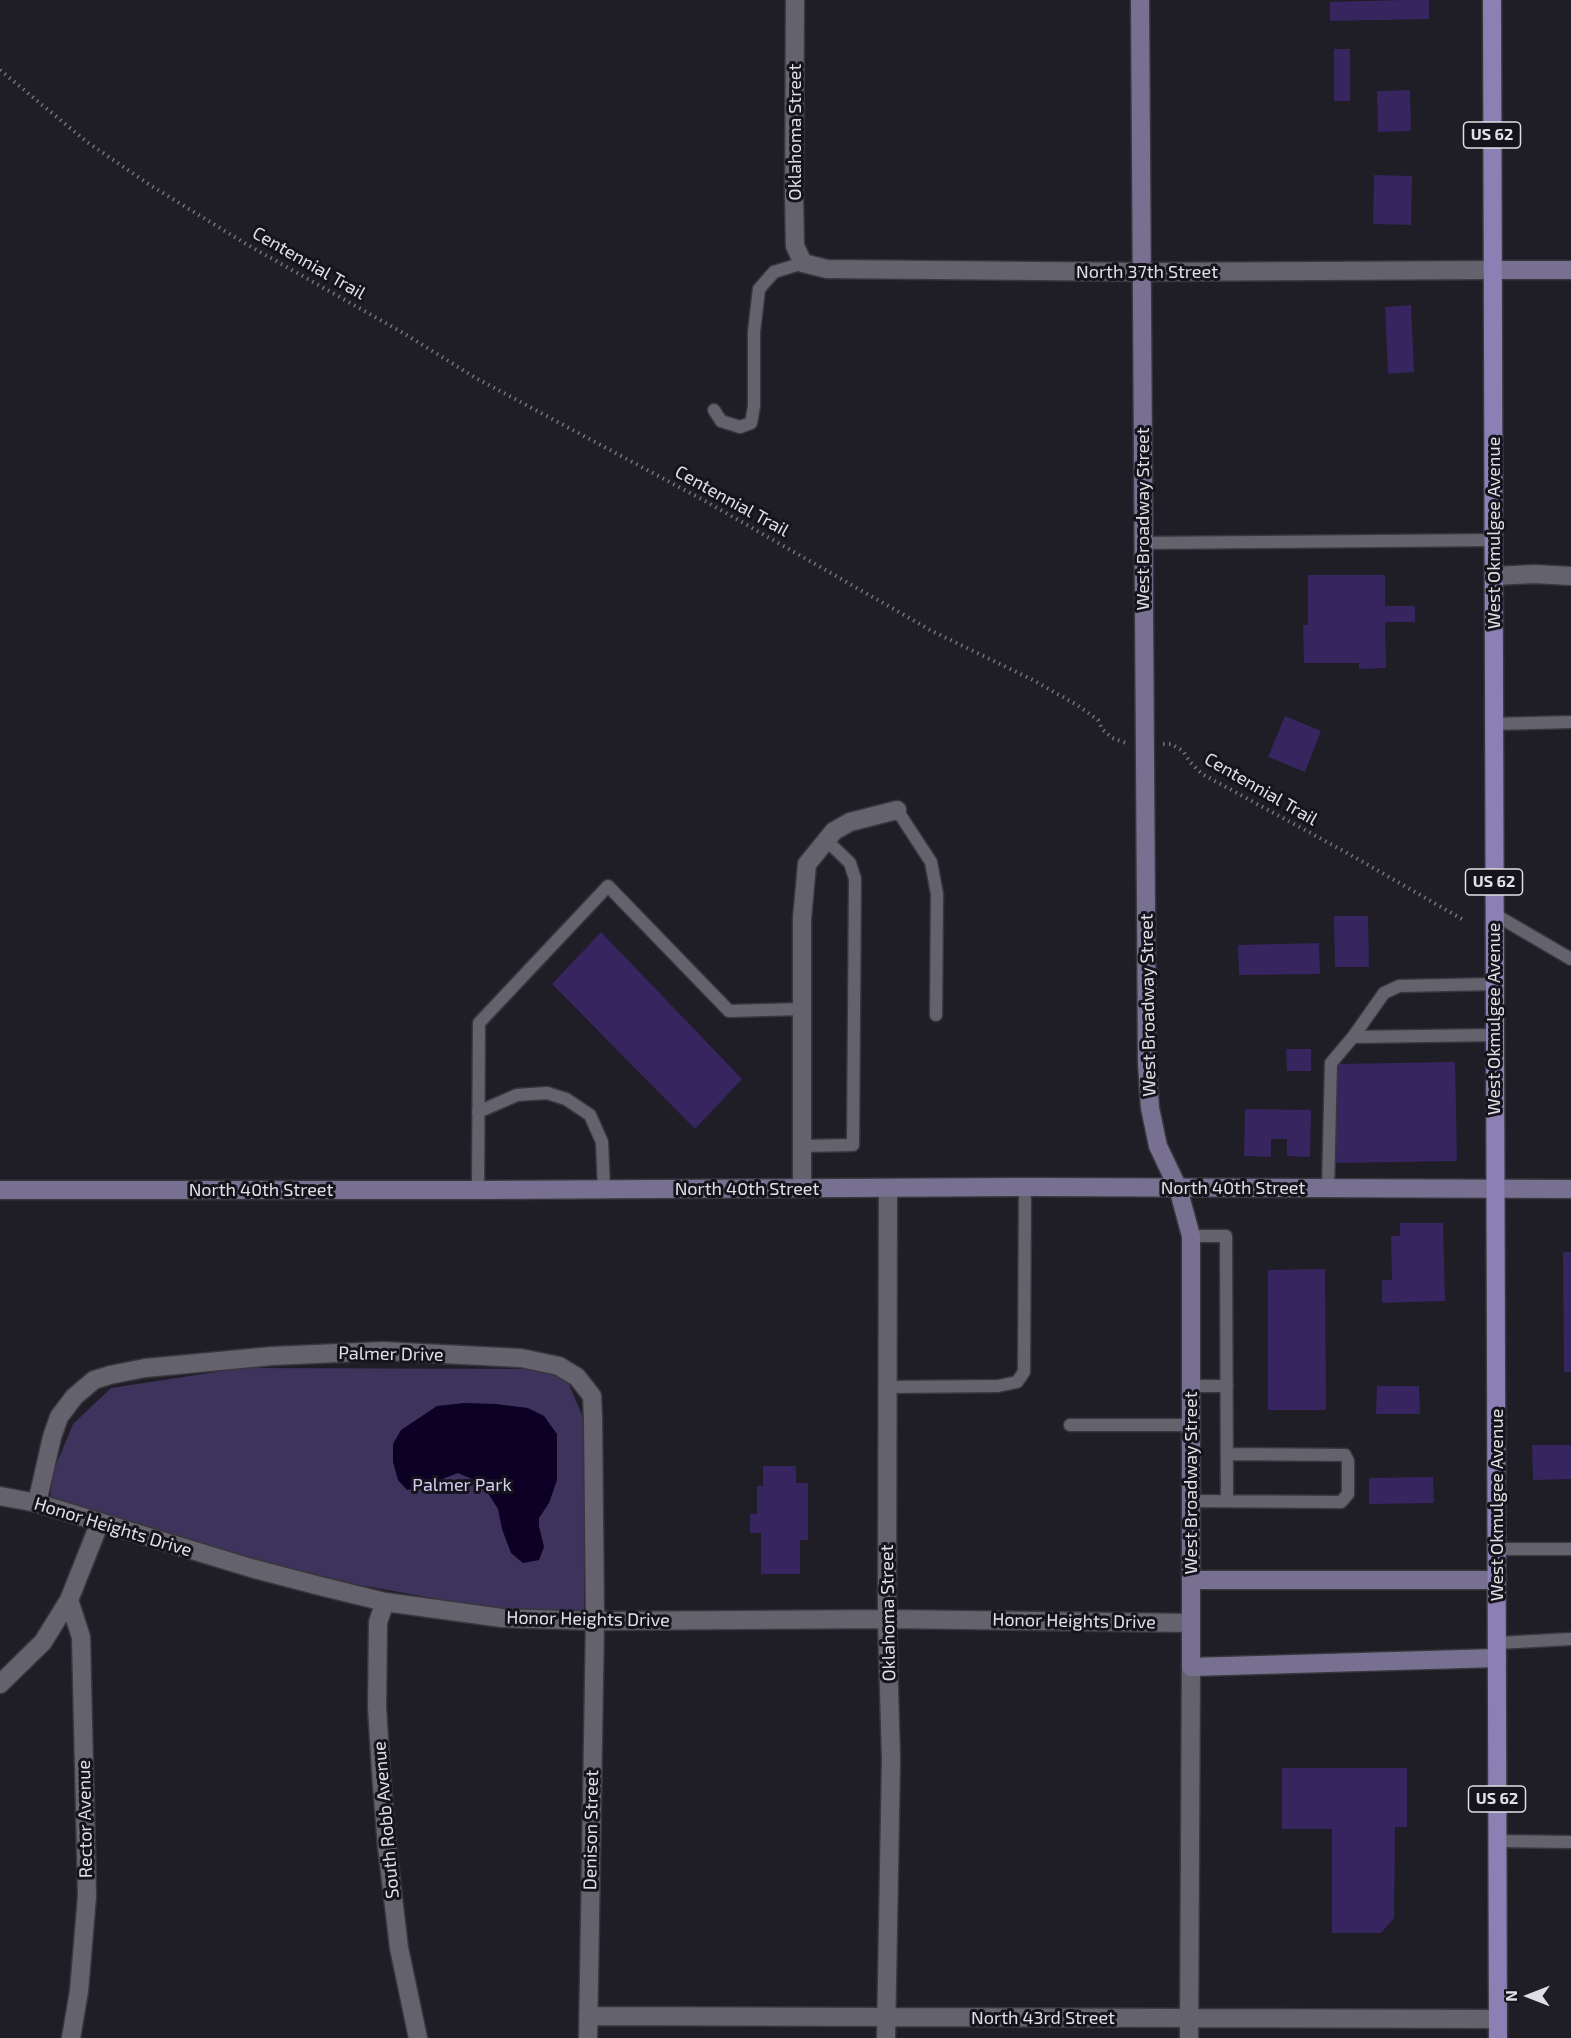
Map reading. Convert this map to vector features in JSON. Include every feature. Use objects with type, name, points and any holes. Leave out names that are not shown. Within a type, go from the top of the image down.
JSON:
[{"type":"main road","name":"West Okmulgee Avenue","points":[[1492,0],[1498,2038]]},
{"type":"street","name":"Oklahoma Street","points":[[795,0],[795,246],[803,263]]},
{"type":"street","name":"West Broadway Street","points":[[1140,0],[1147,1063],[1150,1108],[1158,1146],[1178,1188],[1191,1236],[1192,1580],[1189,2038]]},
{"type":"street","name":"North 37th Street","points":[[803,263],[827,269],[1141,272],[1492,270]]},
{"type":"street","points":[[1492,270],[1571,270]]},
{"type":"street","points":[[1494,576],[1534,574],[1571,576]]},
{"type":"street","points":[[802,1188],[802,919],[806,871],[810,859],[834,831],[849,822],[897,810]]},
{"type":"street","name":"North 40th Street","points":[[0,1190],[1025,1187],[1571,1189]]},
{"type":"street","name":"Oklahoma Street","points":[[886,2038],[891,1759],[886,1618],[888,1188]]},
{"type":"street","name":"Palmer Drive","points":[[37,1503],[52,1437],[59,1417],[74,1396],[94,1380],[110,1375],[145,1368],[272,1356],[382,1351],[521,1358],[559,1366],[577,1377],[592,1396],[595,1621]]},
{"type":"street","name":"Honor Heights Drive","points":[[0,1496],[37,1503],[251,1568],[385,1602],[502,1618],[595,1621],[886,1618],[1191,1623]]},
{"type":"street","points":[[0,1684],[43,1642],[69,1600],[100,1522]]},
{"type":"street","points":[[1192,1580],[1497,1580]]},
{"type":"street","name":"Rector Avenue","points":[[69,1600],[81,1637],[87,1896],[79,1991],[71,2038]]},
{"type":"street","name":"South Robb Avenue","points":[[385,1602],[378,1622],[381,1772],[399,1948],[418,2038]]},
{"type":"street","name":"Denison Street","points":[[588,2038],[595,1621]]},
{"type":"street","points":[[1191,1667],[1497,1650]]},
{"type":"street","name":"North 43rd Street","points":[[588,2016],[1497,2019]]},
{"type":"lane","points":[[714,410],[721,421],[740,427],[751,423],[754,406],[754,332],[759,289],[774,272],[803,263]]},
{"type":"lane","points":[[1143,543],[1495,540]]},
{"type":"lane","points":[[1494,724],[1571,722]]},
{"type":"lane","points":[[897,810],[931,862],[937,894],[936,1015]]},
{"type":"lane","points":[[802,1146],[853,1145],[855,879],[850,863],[826,840]]},
{"type":"lane","points":[[478,1190],[479,1023],[608,886],[729,1011],[802,1009]]},
{"type":"lane","points":[[1494,915],[1571,959]]},
{"type":"lane","points":[[1328,1189],[1331,1063],[1353,1037],[1384,993],[1399,986],[1494,984]]},
{"type":"lane","points":[[1353,1037],[1494,1035]]},
{"type":"lane","points":[[478,1112],[517,1095],[547,1093],[566,1099],[590,1115],[602,1142],[604,1190]]},
{"type":"lane","points":[[887,1388],[998,1386],[1017,1382],[1024,1372],[1025,1187]]},
{"type":"lane","points":[[1191,1236],[1226,1236],[1227,1501]]},
{"type":"lane","points":[[1191,1386],[1227,1386]]},
{"type":"lane","points":[[1070,1425],[1191,1425]]},
{"type":"lane","points":[[1192,1501],[1341,1502],[1348,1494],[1346,1455],[1227,1454]]},
{"type":"lane","points":[[1497,1549],[1571,1549]]},
{"type":"lane","points":[[1497,1650],[1571,1639]]},
{"type":"lane","points":[[1497,1841],[1571,1842]]},
{"type":"path","name":"Centennial Trail","points":[[0,70],[87,142],[150,185],[246,244],[405,334],[474,377],[705,501],[932,631],[1034,680],[1098,720],[1102,729],[1112,738],[1124,744],[1171,744],[1183,751],[1202,774],[1349,854],[1462,920]]},
{"type":"green space","name":"Palmer Park","points":[[242,1368],[549,1369],[568,1382],[585,1422],[584,1615],[495,1609],[359,1585],[209,1548],[50,1498],[53,1472],[73,1424],[111,1388]]},
{"type":"shaded area","points":[[464,1403],[528,1408],[544,1416],[557,1434],[557,1480],[549,1503],[539,1518],[544,1547],[539,1560],[523,1563],[511,1553],[502,1529],[498,1509],[486,1490],[472,1479],[458,1473],[407,1490],[398,1480],[393,1462],[393,1444],[401,1430],[437,1406]]},
{"type":"building","points":[[1429,0],[1429,19],[1330,21],[1330,2]]},
{"type":"building","points":[[1334,49],[1350,49],[1350,101],[1334,101]]},
{"type":"building","points":[[1410,90],[1411,131],[1378,132],[1377,91]]},
{"type":"building","points":[[1374,175],[1412,176],[1411,225],[1373,224]]},
{"type":"building","points":[[1411,305],[1414,372],[1388,374],[1385,307]]},
{"type":"building","points":[[1308,575],[1385,575],[1385,606],[1415,606],[1415,622],[1385,622],[1386,668],[1359,669],[1359,663],[1304,663],[1303,625],[1308,625]]},
{"type":"building","points":[[1285,716],[1321,731],[1305,772],[1268,757]]},
{"type":"building","points":[[1334,916],[1368,916],[1369,967],[1335,967]]},
{"type":"building","points":[[601,932],[742,1079],[695,1129],[552,984]]},
{"type":"building","points":[[1319,943],[1320,974],[1239,975],[1238,945]]},
{"type":"building","points":[[1286,1049],[1311,1049],[1311,1071],[1287,1071]]},
{"type":"building","points":[[1455,1062],[1457,1161],[1335,1163],[1336,1064]]},
{"type":"building","points":[[1245,1109],[1311,1110],[1310,1157],[1287,1156],[1287,1139],[1271,1139],[1271,1157],[1244,1156]]},
{"type":"building","points":[[1400,1223],[1443,1223],[1445,1301],[1382,1303],[1382,1280],[1392,1280],[1391,1236],[1400,1236]]},
{"type":"building","points":[[1563,1252],[1571,1252],[1571,1372],[1564,1372]]},
{"type":"building","points":[[1325,1269],[1326,1410],[1268,1410],[1268,1270]]},
{"type":"building","points":[[1377,1386],[1419,1386],[1420,1414],[1376,1414]]},
{"type":"building","points":[[1532,1445],[1571,1445],[1571,1479],[1533,1480]]},
{"type":"building","points":[[763,1466],[796,1466],[796,1483],[808,1483],[808,1540],[800,1540],[800,1574],[761,1574],[761,1533],[750,1533],[750,1514],[757,1514],[757,1486],[763,1486]]},
{"type":"building","points":[[1433,1477],[1434,1503],[1369,1504],[1369,1478]]},
{"type":"building","points":[[1282,1768],[1407,1768],[1407,1827],[1395,1827],[1394,1918],[1381,1933],[1332,1933],[1332,1829],[1282,1829]]}]
